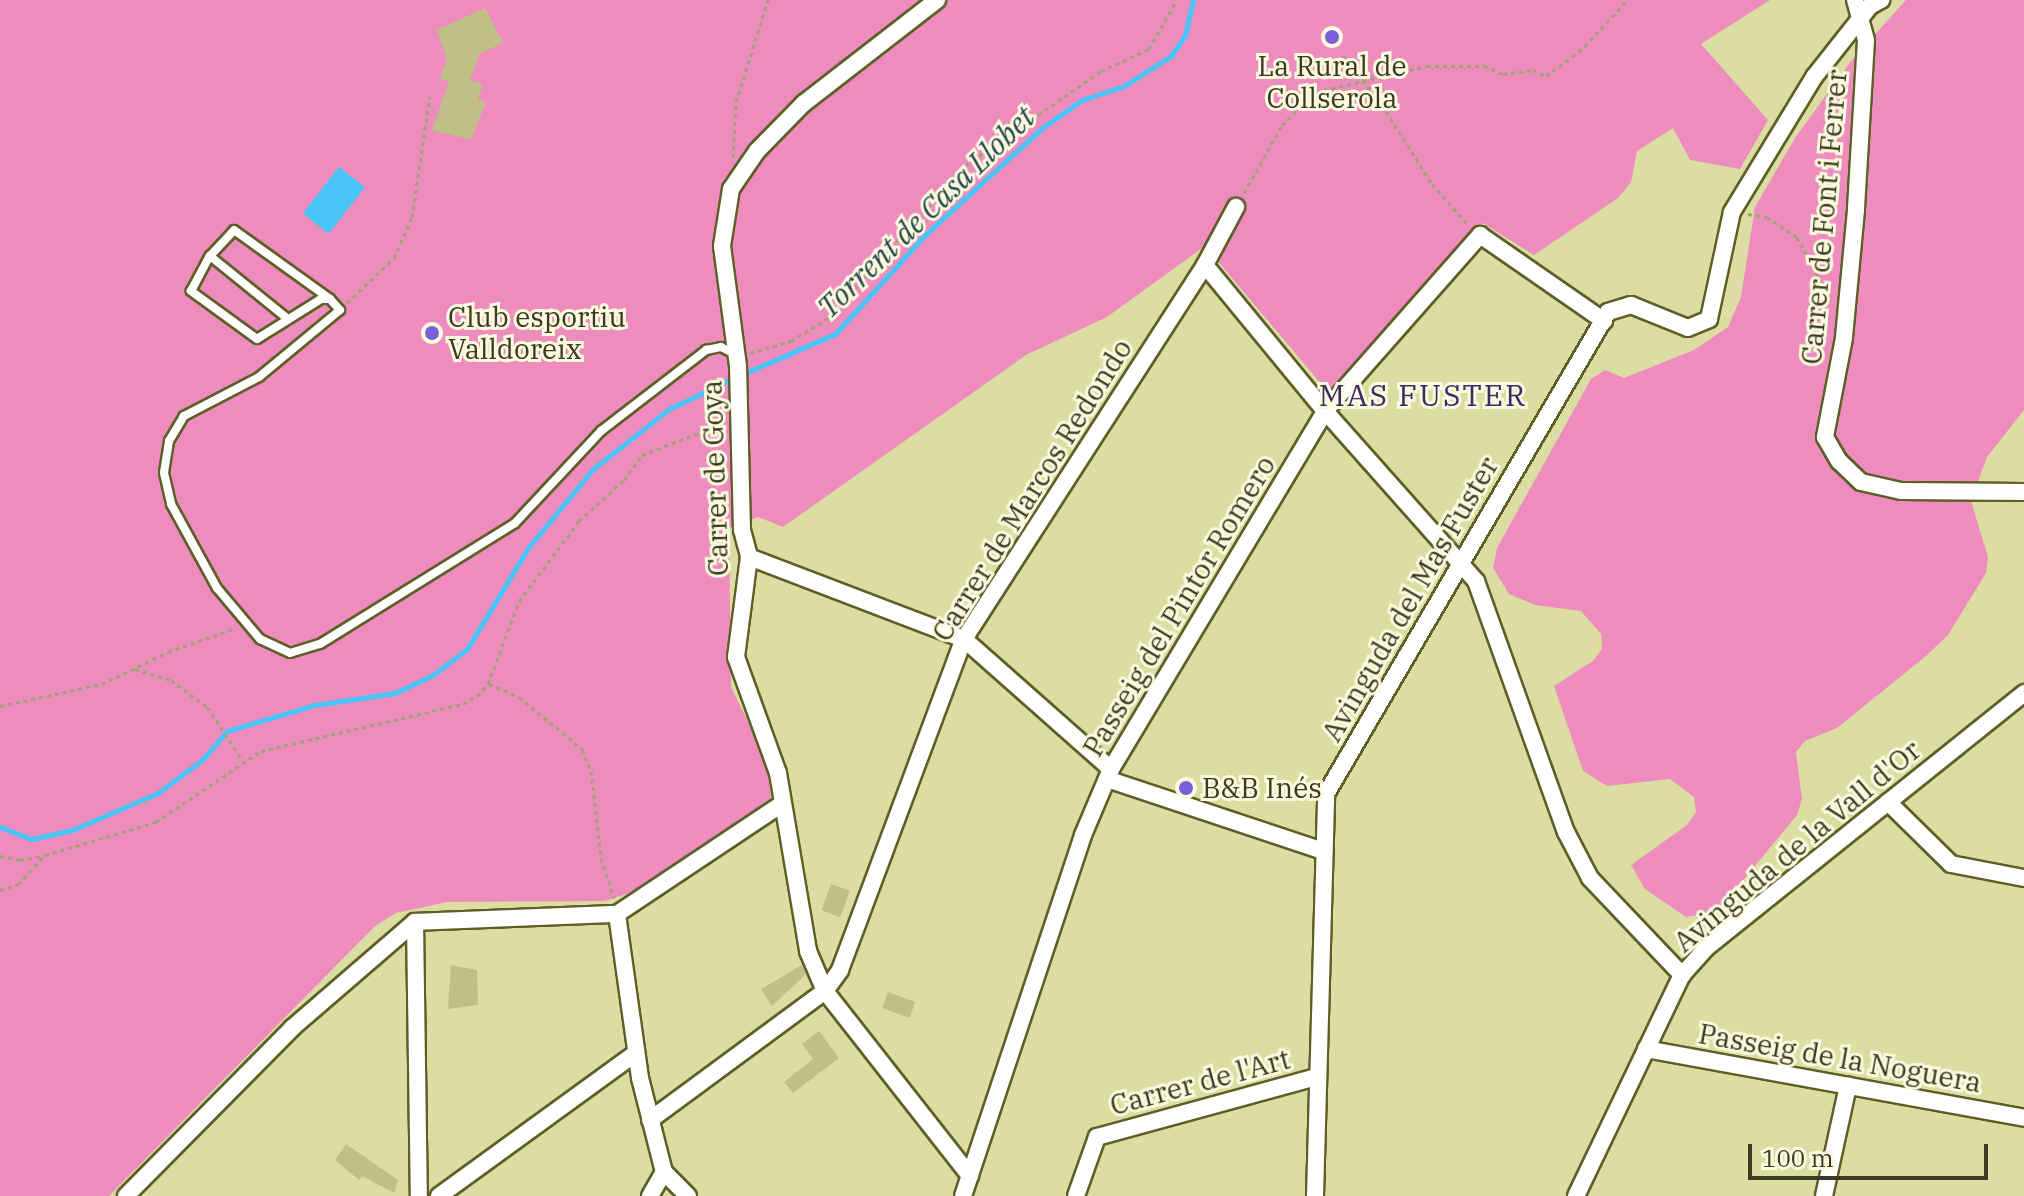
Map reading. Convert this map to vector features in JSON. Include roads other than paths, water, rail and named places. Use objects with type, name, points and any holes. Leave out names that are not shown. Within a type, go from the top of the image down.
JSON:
[{"type":"street","name":"Carrer de Goya","points":[[937,0],[804,103],[757,151],[731,189],[722,246],[737,360],[742,530],[749,557],[736,657],[778,773],[808,951],[825,991],[970,1176]]},
{"type":"street","name":"Carrer de Font i Ferrer","points":[[1855,0],[1861,18],[1864,71],[1844,338],[1825,437],[1839,461],[1861,482],[1901,491],[2024,492]]},
{"type":"street","points":[[1604,321],[1608,312],[1631,305],[1688,328],[1709,319],[1732,212],[1814,77],[1861,18],[1881,0]]},
{"type":"street","name":"Carrer de Marcos Redondo","points":[[825,991],[840,970],[964,639],[1205,265],[1236,207]]},
{"type":"street","name":"Passeig del Pintor Romero","points":[[963,1196],[1083,835],[1109,774],[1325,411],[1480,235],[1604,321]]},
{"type":"street","points":[[1205,265],[1325,411],[1476,581],[1566,832],[1590,878],[1682,975]]},
{"type":"street","name":"Avinguda del Mas Fuster","points":[[1315,1196],[1326,794],[1604,321]]},
{"type":"street","points":[[749,557],[964,639],[1109,774],[1324,851]]},
{"type":"street","name":"Avinguda de la Vall d'Or","points":[[1576,1196],[1682,975],[1706,948],[2024,693]]},
{"type":"street","points":[[1888,802],[1951,864],[2024,878]]},
{"type":"street","points":[[126,1196],[292,1028],[415,922],[617,914],[782,804]]},
{"type":"street","points":[[617,914],[636,1053],[650,1120],[664,1172],[688,1196]]},
{"type":"street","points":[[415,922],[419,1196]]},
{"type":"street","points":[[650,1120],[825,991]]},
{"type":"street","name":"Passeig de la Noguera","points":[[1646,1049],[2024,1118]]},
{"type":"street","points":[[439,1196],[636,1053]]},
{"type":"street","name":"Carrer de l'Art","points":[[1076,1196],[1097,1137],[1316,1077]]},
{"type":"street","points":[[1824,1196],[1848,1086]]},
{"type":"street","points":[[650,1196],[664,1172]]},
{"type":"lane","points":[[330,299],[321,299],[257,339],[191,291],[210,256],[234,230],[330,299],[340,310],[259,377],[184,416],[169,441],[164,473],[171,504],[209,576],[245,622],[270,645],[290,653],[320,644],[515,523],[601,431],[706,350],[721,347],[737,360]]},
{"type":"lane","points":[[210,256],[288,319]]},
{"type":"water","points":[[339,167],[365,187],[329,234],[303,213]]},
{"type":"waterway","name":"Torrent de Casa Llobet","points":[[743,374],[835,334],[926,234],[1042,128],[1082,100],[1124,86],[1171,56],[1185,35],[1193,0]]},
{"type":"waterway","name":"Torrent de Casa Llobet","points":[[0,827],[32,839],[72,830],[158,793],[202,760],[227,731],[315,705],[395,693],[433,675],[467,649],[528,548],[593,469],[669,409],[734,378]]},
{"type":"place","name":"La Rural de Collserola","points":[[1332,37]]},
{"type":"place","name":"Club esportiu Valldoreix","points":[[432,333]]},
{"type":"place","name":"B&B Inés","points":[[1186,788]]},
{"type":"district","name":"MAS FUSTER","points":[[1423,395]]}]
